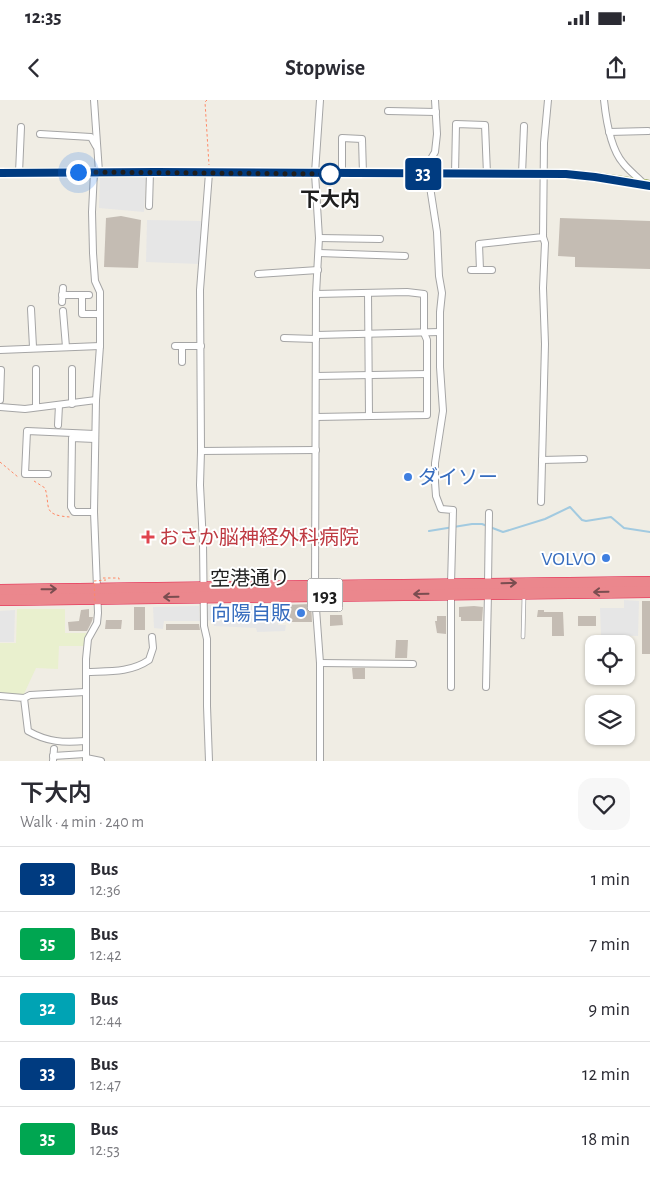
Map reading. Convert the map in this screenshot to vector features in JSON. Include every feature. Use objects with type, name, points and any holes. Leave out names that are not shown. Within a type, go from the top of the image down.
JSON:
[{"type":"highway","name":"空港通り","points":[[0,590],[98,589],[204,592],[451,589],[650,582]]},
{"type":"highway","name":"空港通り","points":[[488,588],[524,593],[650,592]]},
{"type":"highway","name":"空港通り","points":[[0,600],[98,589]]},
{"type":"main road","points":[[0,173],[544,174],[595,177],[648,185]]},
{"type":"street","points":[[86,758],[85,692],[88,639],[97,623],[98,589],[94,512],[100,292],[96,281],[93,253],[92,212],[97,147],[94,100]]},
{"type":"street","points":[[320,100],[315,173],[319,238],[316,294],[315,590],[320,663],[320,761]]},
{"type":"street","points":[[435,100],[437,134],[430,174],[442,293],[440,367],[443,411],[435,464],[435,482],[439,505],[442,509],[453,510],[451,687]]},
{"type":"street","points":[[542,502],[545,344],[543,288],[545,243],[543,237],[544,143],[548,100]]},
{"type":"street","points":[[604,100],[609,132],[622,162],[648,185]]},
{"type":"street","points":[[388,111],[436,112]]},
{"type":"street","points":[[455,174],[456,124],[485,125],[487,174]]},
{"type":"street","points":[[20,173],[21,126]]},
{"type":"street","points":[[522,174],[524,126]]},
{"type":"street","points":[[609,132],[648,131]]},
{"type":"street","points":[[40,134],[91,137],[97,147]]},
{"type":"street","points":[[342,174],[342,138],[362,139],[363,174]]},
{"type":"street","points":[[149,206],[150,172]]},
{"type":"street","points":[[209,173],[200,290],[202,451],[200,484],[204,626],[207,640],[209,761]]},
{"type":"street","points":[[480,270],[479,244],[543,237]]},
{"type":"street","points":[[319,238],[380,239]]},
{"type":"street","points":[[319,253],[405,256]]},
{"type":"street","points":[[258,274],[318,270]]},
{"type":"street","points":[[471,270],[492,270]]},
{"type":"street","points":[[316,294],[407,292],[424,294],[424,332],[427,340],[428,374],[426,414],[316,417]]},
{"type":"street","points":[[368,293],[369,416]]},
{"type":"street","points":[[62,295],[85,295],[82,314],[100,314]]},
{"type":"street","points":[[31,309],[33,348]]},
{"type":"street","points":[[63,311],[66,347]]},
{"type":"street","points":[[284,338],[440,332]]},
{"type":"street","points":[[0,350],[100,346]]},
{"type":"street","points":[[182,362],[178,346],[201,346]]},
{"type":"street","points":[[36,369],[36,408]]},
{"type":"street","points":[[72,369],[72,404]]},
{"type":"street","points":[[0,400],[1,370]]},
{"type":"street","points":[[316,376],[428,374]]},
{"type":"street","points":[[0,407],[25,409],[96,400]]},
{"type":"street","points":[[58,426],[59,405]]},
{"type":"street","points":[[48,474],[25,474],[27,431],[95,437]]},
{"type":"street","points":[[94,512],[74,512],[71,507],[72,438],[95,437]]},
{"type":"street","points":[[202,451],[316,450]]},
{"type":"street","points":[[542,460],[584,459]]},
{"type":"street","points":[[486,687],[489,513]]},
{"type":"street","points":[[86,672],[128,670],[142,665],[150,660],[153,648],[152,637]]},
{"type":"street","points":[[320,663],[413,664]]},
{"type":"street","points":[[0,696],[24,698],[30,695],[85,692]]},
{"type":"street","points":[[24,698],[28,732],[41,739],[60,742],[85,741]]},
{"type":"street","points":[[53,756],[101,761]]},
{"type":"lane","points":[[523,637],[524,593]]},
{"type":"path","points":[[207,100],[205,102],[205,110],[209,173]]},
{"type":"path","points":[[0,462],[16,477],[22,477]]},
{"type":"path","points":[[33,480],[45,488],[48,509],[61,516],[71,517]]},
{"type":"path","points":[[98,589],[119,578],[117,580]]},
{"type":"path","points":[[98,589],[94,580],[98,589]]},
{"type":"green space","points":[[17,609],[65,609],[65,633],[87,633],[84,646],[59,646],[58,669],[36,668],[23,696],[0,694],[0,643],[16,643]]},
{"type":"shaded area","points":[[100,175],[146,175],[144,212],[99,208]]},
{"type":"shaded area","points":[[147,220],[201,221],[199,264],[146,262]]},
{"type":"shaded area","points":[[624,600],[639,601],[638,636],[601,635],[600,608],[624,608]]},
{"type":"shaded area","points":[[206,605],[278,606],[278,625],[286,625],[285,631],[257,632],[256,628],[214,626],[214,621],[206,620]]},
{"type":"shaded area","points":[[199,606],[200,621],[164,621],[163,629],[154,628],[153,607]]},
{"type":"shaded area","points":[[15,610],[14,642],[0,642],[0,611]]},
{"type":"building","points":[[121,216],[141,220],[138,268],[104,267],[106,218]]},
{"type":"building","points":[[560,218],[650,221],[650,269],[575,267],[575,257],[558,256]]},
{"type":"building","points":[[642,601],[650,601],[650,654],[642,654]]},
{"type":"building","points":[[311,604],[312,622],[282,622],[282,605]]},
{"type":"building","points":[[134,607],[145,607],[145,630],[134,630]]},
{"type":"building","points":[[459,607],[483,607],[482,621],[461,621]]},
{"type":"building","points":[[89,609],[89,617],[93,617],[87,631],[69,631],[68,622],[79,621],[81,610]]},
{"type":"building","points":[[538,610],[544,610],[544,612],[563,612],[564,636],[552,636],[552,617],[537,617]]},
{"type":"building","points":[[330,615],[342,615],[343,625],[330,626]]},
{"type":"building","points":[[437,616],[446,616],[446,634],[437,633],[435,621],[437,621]]},
{"type":"building","points":[[578,616],[596,616],[596,626],[578,626]]},
{"type":"building","points":[[106,620],[122,620],[121,629],[105,629]]},
{"type":"building","points":[[166,624],[199,624],[200,630],[166,630]]},
{"type":"building","points":[[396,640],[408,640],[407,658],[395,658]]},
{"type":"building","points":[[352,668],[365,668],[365,679],[353,679]]},
{"type":"waterway","points":[[429,531],[482,524],[503,532],[545,519],[570,507],[582,520],[611,517],[624,528],[650,532]]},
{"type":"bus line","name":"33","points":[[0,173],[566,174],[626,181],[650,186]]},
{"type":"place","name":"下大内","points":[[330,174]]},
{"type":"place","name":"ダイソー","points":[[408,477]]},
{"type":"place","name":"おさか脳神経外科病院","points":[[148,537]]},
{"type":"place","name":"VOLVO","points":[[606,558]]},
{"type":"place","name":"向陽自販","points":[[301,613]]},
{"type":"route","points":[[78,172],[330,174]]}]
